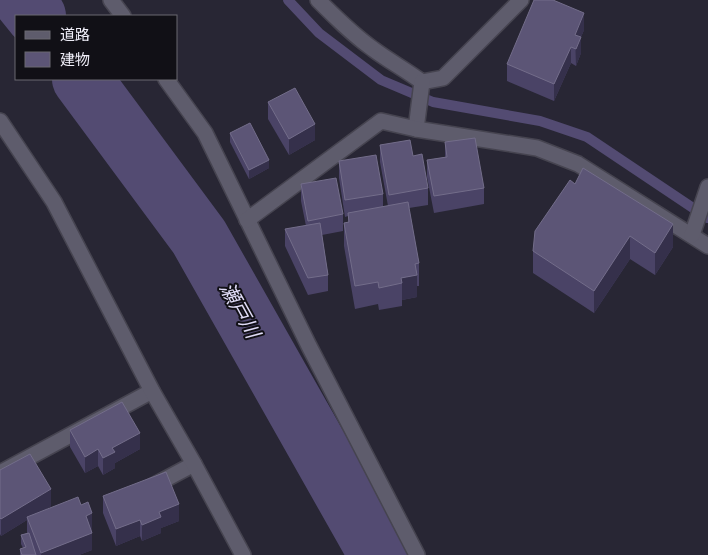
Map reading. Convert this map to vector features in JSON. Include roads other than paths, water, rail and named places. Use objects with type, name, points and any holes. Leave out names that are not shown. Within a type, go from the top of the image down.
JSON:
[{"type":"street","points":[[112,0],[122,15]]},
{"type":"street","points":[[318,0],[338,20],[373,49],[406,69],[422,82],[443,78],[522,0]]},
{"type":"street","points":[[167,80],[204,133],[309,346],[417,555]]},
{"type":"street","points":[[416,129],[422,82]]},
{"type":"street","points":[[0,121],[54,202],[152,391],[243,555]]},
{"type":"street","points":[[247,220],[381,121],[416,129],[537,148],[578,164],[692,234],[708,246]]},
{"type":"street","points":[[692,234],[706,190]]},
{"type":"street","points":[[0,473],[152,391]]},
{"type":"street","points":[[135,496],[194,464]]},
{"type":"waterway","name":"瀬戸川","points":[[23,0],[35,15]]},
{"type":"waterway","points":[[288,0],[319,33],[381,80],[433,102],[540,121],[587,137],[708,218]]},
{"type":"waterway","name":"瀬戸川","points":[[83,80],[199,237],[379,555]]}]
